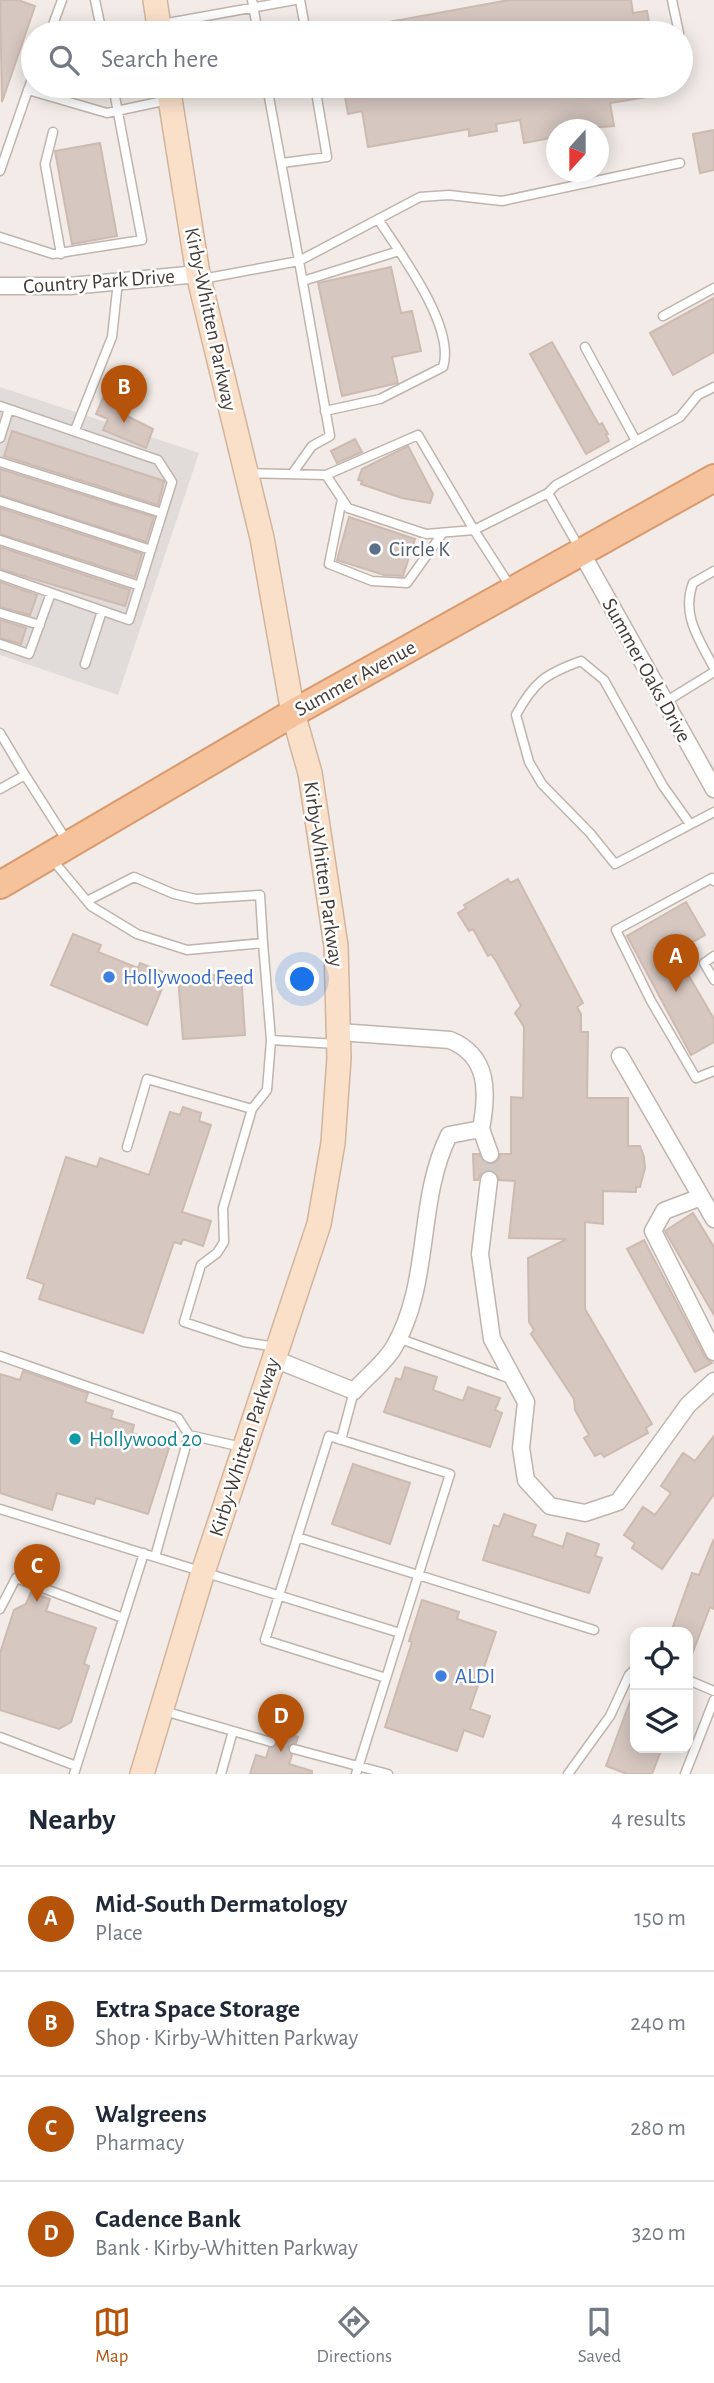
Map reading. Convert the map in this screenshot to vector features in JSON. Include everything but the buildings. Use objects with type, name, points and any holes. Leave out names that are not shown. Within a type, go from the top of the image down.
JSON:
[{"type":"main road","points":[[155,0],[158,21]]},
{"type":"main road","name":"Kirby-Whitten Parkway","points":[[142,1774],[203,1572],[274,1352],[319,1224],[334,1143],[339,1038],[337,946],[310,773],[293,713],[262,538],[199,276],[170,98]]},
{"type":"main road","name":"Summer Avenue","points":[[0,885],[293,713],[714,478]]},
{"type":"street","name":"Country Park Drive","points":[[0,286],[69,286],[199,276]]},
{"type":"street","name":"Summer Oaks Drive","points":[[581,552],[714,789]]},
{"type":"street","points":[[339,1038],[450,1040],[466,1047],[478,1063],[486,1098],[481,1129],[490,1154]]},
{"type":"street","points":[[620,1056],[714,1219]]},
{"type":"street","points":[[274,1352],[354,1391],[394,1349],[415,1300],[437,1159],[449,1135],[481,1129]]},
{"type":"street","points":[[489,1180],[480,1254],[492,1339],[526,1402],[521,1448],[526,1480],[550,1506],[584,1513],[618,1502],[688,1405],[714,1381]]},
{"type":"street","points":[[701,1197],[664,1211],[653,1231],[714,1352]]},
{"type":"lane","points":[[54,21],[62,0]]},
{"type":"lane","points":[[95,0],[99,21]]},
{"type":"lane","points":[[189,21],[253,4],[298,0],[303,21]]},
{"type":"lane","points":[[672,0],[676,21]]},
{"type":"lane","points":[[0,171],[25,98]]},
{"type":"lane","points":[[54,98],[97,111],[118,111],[155,98]]},
{"type":"lane","points":[[0,237],[38,251],[61,254],[142,240],[115,98]]},
{"type":"lane","points":[[270,98],[330,436],[312,446],[292,474]]},
{"type":"lane","points":[[282,163],[327,157],[317,98]]},
{"type":"lane","points":[[54,132],[45,164],[61,254]]},
{"type":"lane","points":[[199,276],[299,261],[420,197],[449,195],[502,201],[680,163]]},
{"type":"lane","points":[[326,411],[380,399],[443,367],[447,355],[426,291],[378,219]]},
{"type":"lane","points":[[303,281],[399,251]]},
{"type":"lane","points":[[75,430],[112,337],[118,281]]},
{"type":"lane","points":[[663,316],[714,288]]},
{"type":"lane","points":[[585,347],[636,441]]},
{"type":"lane","points":[[326,475],[348,508],[426,534],[474,530],[548,493],[556,485],[680,417],[698,395],[714,387]]},
{"type":"lane","points":[[0,438],[4,407],[158,460],[172,482],[129,620],[0,575]]},
{"type":"lane","points":[[246,473],[326,475],[418,435],[513,590]]},
{"type":"lane","points":[[0,461],[162,513]]},
{"type":"lane","points":[[548,493],[581,552]]},
{"type":"lane","points":[[342,499],[328,564],[372,581],[407,583],[442,534]]},
{"type":"lane","points":[[0,501],[151,551]]},
{"type":"lane","points":[[0,540],[140,586]]},
{"type":"lane","points":[[665,702],[714,670],[687,614],[688,597],[693,583],[714,571]]},
{"type":"lane","points":[[0,645],[29,654],[51,593]]},
{"type":"lane","points":[[85,664],[102,611]]},
{"type":"lane","points":[[0,613],[40,625]]},
{"type":"lane","points":[[690,824],[663,786],[604,680],[581,661],[554,671],[532,687],[516,715],[529,762],[554,799],[590,833],[615,864],[714,812]]},
{"type":"lane","points":[[0,733],[25,775],[59,850],[87,901],[111,921],[169,947],[187,950],[263,943]]},
{"type":"lane","points":[[0,789],[25,775]]},
{"type":"lane","points":[[87,901],[134,877],[174,894],[196,899],[260,895],[271,1040],[267,1090],[251,1109],[223,1208],[224,1242],[217,1254],[201,1265],[184,1322],[274,1352]]},
{"type":"lane","points":[[714,881],[712,878],[616,930],[651,1002],[696,1078],[714,1071]]},
{"type":"lane","points":[[714,956],[704,963],[714,979]]},
{"type":"lane","points":[[271,1040],[339,1038]]},
{"type":"lane","points":[[127,1147],[147,1080],[251,1109]]},
{"type":"lane","points":[[398,1338],[514,1380]]},
{"type":"lane","points":[[0,1356],[178,1418],[189,1435],[244,1448]]},
{"type":"lane","points":[[341,1440],[354,1391]]},
{"type":"lane","points":[[155,1557],[189,1435]]},
{"type":"lane","points":[[358,1770],[450,1474],[328,1436],[265,1640],[386,1678]]},
{"type":"lane","points":[[0,1509],[400,1633]]},
{"type":"lane","points":[[297,1537],[594,1630]]},
{"type":"lane","points":[[0,1737],[75,1770],[144,1553]]},
{"type":"lane","points":[[0,1609],[16,1578],[123,1618]]},
{"type":"lane","points":[[568,1774],[610,1716],[630,1674]]},
{"type":"lane","points":[[693,1682],[714,1691]]},
{"type":"lane","points":[[685,1774],[714,1700]]},
{"type":"lane","points":[[161,1710],[271,1742]]},
{"type":"lane","points":[[221,1774],[233,1731]]},
{"type":"lane","points":[[294,1749],[358,1770],[388,1774]]},
{"type":"shaded area","points":[[0,387],[199,453],[118,695],[0,655]]},
{"type":"tunnel","points":[[489,1180],[490,1154]]},
{"type":"place","name":"Extra Space Storage","points":[[124,423]]},
{"type":"place","name":"Circle K","points":[[375,549]]},
{"type":"place","name":"Hollywood Feed","points":[[109,977]]},
{"type":"place","name":"Mid-South Dermatology","points":[[676,992]]},
{"type":"place","name":"Hollywood 20","points":[[75,1439]]},
{"type":"place","name":"Walgreens","points":[[37,1602]]},
{"type":"place","name":"ALDI","points":[[441,1676]]},
{"type":"place","name":"Cadence Bank","points":[[281,1752]]}]
